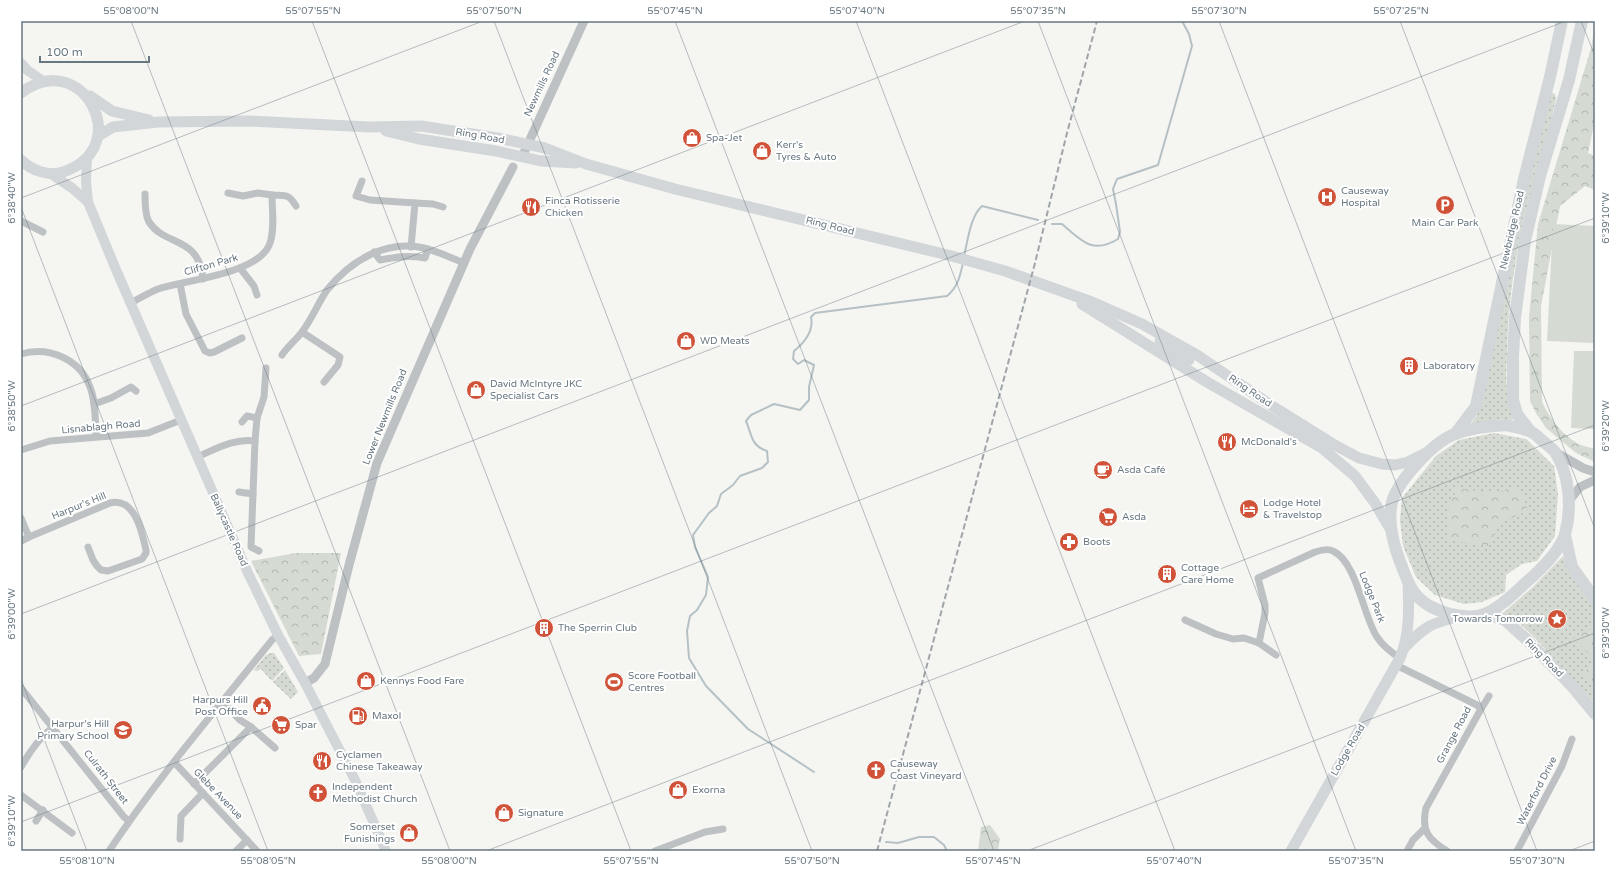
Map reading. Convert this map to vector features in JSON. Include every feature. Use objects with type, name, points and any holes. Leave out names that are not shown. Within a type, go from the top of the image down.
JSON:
[{"type":"highway","name":"Newbridge Road","points":[[1455,434],[1476,406],[1522,186],[1550,77],[1562,21]]},
{"type":"highway","name":"Newbridge Road","points":[[1530,431],[1517,414],[1513,400],[1514,318],[1525,241],[1537,190],[1569,80],[1582,21]]},
{"type":"highway","points":[[1565,535],[1551,558],[1544,566],[1503,604],[1486,614],[1462,616],[1444,613],[1433,607],[1418,596],[1408,582],[1392,533],[1391,508],[1396,492],[1405,478],[1439,443],[1455,434],[1506,425],[1530,431],[1554,452],[1564,469],[1568,502],[1565,535],[1572,566],[1595,599]]},
{"type":"highway","name":"Ring Road","points":[[1486,614],[1505,620],[1526,639],[1571,685],[1595,714]]},
{"type":"main road","points":[[21,63],[27,70],[43,81]]},
{"type":"main road","name":"Ring Road","points":[[43,81],[60,81],[74,86],[112,110],[158,122]]},
{"type":"main road","points":[[21,93],[28,87],[43,81]]},
{"type":"main road","points":[[23,163],[37,171],[60,173],[74,168],[87,158],[95,147],[99,123],[95,107],[85,94]]},
{"type":"main road","name":"Ring Road","points":[[98,136],[114,127],[158,122],[249,121],[370,127],[421,126],[498,138],[545,148],[586,164],[675,189],[970,260],[1047,285],[1071,296],[1092,302],[1142,324],[1179,344],[1272,406],[1333,444],[1359,458],[1382,464],[1395,465],[1408,462],[1430,451]]},
{"type":"main road","name":"Ring Road","points":[[370,127],[540,161],[586,164]]},
{"type":"main road","name":"Ballycastle Road","points":[[87,158],[86,182],[88,202],[130,303],[238,550],[278,635],[305,683],[355,780],[386,851]]},
{"type":"main road","name":"Ballycastle Road","points":[[50,173],[72,188],[88,202]]},
{"type":"main road","name":"Ring Road","points":[[1071,296],[1207,382],[1322,448],[1355,476],[1375,504],[1392,533]]},
{"type":"main road","points":[[1092,302],[1189,360]]},
{"type":"main road","name":"Lodge Road","points":[[1400,657],[1409,608],[1408,582]]},
{"type":"main road","name":"Lodge Road","points":[[1291,851],[1400,657],[1420,632],[1433,623],[1462,616]]},
{"type":"street","name":"Newmills Road","points":[[522,157],[584,21]]},
{"type":"street","name":"Lower Newmills Road","points":[[305,683],[314,678],[326,664],[349,565],[377,463],[470,249],[513,167]]},
{"type":"street","points":[[362,181],[356,196],[370,200],[433,204],[443,207]]},
{"type":"street","points":[[228,193],[243,196],[258,192],[272,195],[286,195],[291,198],[296,206]]},
{"type":"street","points":[[145,194],[146,214],[149,222],[162,234],[183,244],[196,255],[202,269],[203,279]]},
{"type":"street","name":"Clifton Park","points":[[130,303],[157,290],[240,268],[261,257],[270,244],[273,222],[272,195]]},
{"type":"street","points":[[411,247],[414,203]]},
{"type":"street","points":[[21,221],[43,232]]},
{"type":"street","points":[[282,355],[302,332],[327,290],[351,266],[374,252],[386,248],[411,247],[428,249],[464,263]]},
{"type":"street","points":[[374,252],[380,260],[397,256],[425,258],[428,249]]},
{"type":"street","points":[[240,268],[254,286],[257,295]]},
{"type":"street","points":[[180,284],[186,314],[205,351],[210,353],[214,352],[242,338]]},
{"type":"street","points":[[302,332],[340,357],[338,365],[324,382]]},
{"type":"street","points":[[21,354],[42,352],[55,354],[68,359],[78,367],[90,386],[94,404],[96,436]]},
{"type":"street","points":[[259,551],[251,547],[255,441],[257,418],[264,398],[266,368]]},
{"type":"street","points":[[94,404],[111,398],[131,387],[136,390]]},
{"type":"street","points":[[242,422],[247,416],[257,418]]},
{"type":"street","name":"Lisnablagh Road","points":[[21,450],[50,441],[96,436],[148,433],[181,420]]},
{"type":"street","points":[[197,457],[228,443],[237,441],[255,441]]},
{"type":"street","points":[[1554,452],[1568,461],[1595,472]]},
{"type":"street","points":[[1568,502],[1580,487],[1595,480]]},
{"type":"street","points":[[240,492],[253,494]]},
{"type":"street","name":"Harpur's Hill","points":[[21,541],[110,503],[120,502],[128,506],[135,516],[146,553],[142,559],[108,571],[101,570],[96,566],[88,547]]},
{"type":"street","points":[[21,518],[29,537]]},
{"type":"street","name":"Lodge Park","points":[[1259,642],[1265,613],[1264,600],[1258,578],[1307,555],[1323,550],[1332,550],[1342,557],[1352,572],[1377,637],[1391,652],[1400,657]]},
{"type":"street","points":[[1185,620],[1216,634],[1233,639],[1244,638],[1259,642],[1276,655]]},
{"type":"street","points":[[109,851],[129,821],[174,762],[272,640],[278,635]]},
{"type":"street","name":"Grange Road","points":[[1400,657],[1477,705],[1481,709],[1426,808],[1424,819],[1425,828]]},
{"type":"street","name":"Culrath Street","points":[[21,688],[53,726],[120,812],[129,821]]},
{"type":"street","points":[[1481,709],[1489,696]]},
{"type":"street","points":[[223,702],[240,720],[251,727],[275,748]]},
{"type":"street","points":[[21,767],[42,736],[53,726]]},
{"type":"street","points":[[194,784],[251,727]]},
{"type":"street","name":"Waterford Drive","points":[[1517,851],[1562,766],[1572,739]]},
{"type":"street","name":"Glebe Avenue","points":[[174,762],[257,851]]},
{"type":"street","points":[[180,839],[181,816],[203,793]]},
{"type":"street","points":[[21,795],[72,833]]},
{"type":"street","points":[[36,821],[43,810]]},
{"type":"street","points":[[1408,848],[1413,840],[1425,828],[1427,835],[1447,851]]},
{"type":"street","points":[[655,851],[705,832],[723,829]]},
{"type":"street","points":[[236,851],[248,840]]},
{"type":"green space","points":[[1595,25],[1595,120],[1588,153],[1595,156],[1595,190],[1585,186],[1560,206],[1541,306],[1542,402],[1548,414],[1571,440],[1595,449],[1595,462],[1576,453],[1546,428],[1530,401],[1529,317],[1538,224],[1591,48]]},
{"type":"green space","points":[[1550,92],[1555,94],[1556,99],[1525,213],[1511,291],[1506,377],[1507,394],[1513,420],[1501,419],[1471,424],[1481,405],[1492,341]]},
{"type":"green space","points":[[1553,224],[1595,226],[1595,343],[1547,341]]},
{"type":"green space","points":[[1574,351],[1595,351],[1595,429],[1571,428]]},
{"type":"green space","points":[[1494,433],[1526,439],[1554,466],[1558,494],[1555,536],[1537,561],[1522,564],[1506,575],[1505,592],[1482,602],[1464,604],[1435,595],[1416,577],[1403,546],[1400,520],[1402,498],[1436,456],[1459,440]]},
{"type":"green space","points":[[1519,487],[1528,511],[1502,522],[1487,547],[1449,540],[1447,512],[1457,488],[1493,493]]},
{"type":"green space","points":[[296,553],[341,553],[321,654],[299,656],[251,561]]},
{"type":"green space","points":[[1563,556],[1570,572],[1595,607],[1595,704],[1535,638],[1517,621],[1503,613],[1534,586]]},
{"type":"green space","points":[[1591,629],[1595,636],[1595,660],[1573,638]]},
{"type":"green space","points":[[274,653],[284,668],[272,681],[261,669],[257,671],[254,670],[266,655]]},
{"type":"green space","points":[[1595,660],[1595,688],[1583,674]]},
{"type":"green space","points":[[285,670],[298,692],[291,699],[273,682]]},
{"type":"green space","points":[[990,825],[1000,839],[998,851],[978,851],[981,827]]},
{"type":"waterway","points":[[1052,224],[1062,224],[1081,240],[1094,246],[1109,244],[1118,239],[1120,232],[1113,189],[1117,179],[1158,165],[1192,46],[1189,34],[1182,21]]},
{"type":"waterway","points":[[964,256],[972,222],[982,206],[1038,220]]},
{"type":"waterway","points":[[814,772],[748,729],[706,686],[689,658],[687,631],[690,616],[697,610],[706,595],[708,577],[695,547],[693,535],[709,513],[717,506],[721,494],[733,485],[740,476],[762,468],[768,462],[767,451],[758,446],[751,435],[746,421],[751,415],[774,404],[800,410],[809,400],[809,387],[814,365],[804,360],[798,364],[793,359],[794,351],[802,344],[810,332],[812,322],[811,317],[815,313],[947,296],[954,289],[960,277],[963,263]]},
{"type":"waterway","points":[[886,842],[898,843],[919,837],[934,837],[944,845],[947,851]]},
{"type":"railway","points":[[877,851],[1035,263],[1067,133],[1097,21]]},
{"type":"place","name":"Spa-Jet","points":[[692,138]]},
{"type":"place","name":"Kerr's Tyres & Auto","points":[[762,151]]},
{"type":"place","name":"Causeway Hospital","points":[[1327,197]]},
{"type":"place","name":"Main Car Park","points":[[1445,205]]},
{"type":"place","name":"Finca Rotisserie Chicken","points":[[531,207]]},
{"type":"place","name":"WD Meats","points":[[686,341]]},
{"type":"place","name":"Laboratory","points":[[1409,366]]},
{"type":"place","name":"David McIntyre JKC Specialist Cars","points":[[476,390]]},
{"type":"place","name":"McDonald's","points":[[1227,442]]},
{"type":"place","name":"Asda Café","points":[[1103,470]]},
{"type":"place","name":"Lodge Hotel & Travelstop","points":[[1249,509]]},
{"type":"place","name":"Asda","points":[[1108,517]]},
{"type":"place","name":"Boots","points":[[1069,542]]},
{"type":"place","name":"Cottage Care Home","points":[[1167,574]]},
{"type":"place","name":"Towards Tomorrow","points":[[1557,619]]},
{"type":"place","name":"The Sperrin Club","points":[[544,628]]},
{"type":"place","name":"Kennys Food Fare","points":[[366,681]]},
{"type":"place","name":"Score Football Centres","points":[[614,682]]},
{"type":"place","name":"Harpurs Hill Post Office","points":[[262,706]]},
{"type":"place","name":"Maxol","points":[[358,716]]},
{"type":"place","name":"Spar","points":[[281,725]]},
{"type":"place","name":"Harpur's Hill Primary School","points":[[123,730]]},
{"type":"place","name":"Cyclamen Chinese Takeaway","points":[[322,761]]},
{"type":"place","name":"Causeway Coast Vineyard","points":[[876,770]]},
{"type":"place","name":"Exorna","points":[[678,790]]},
{"type":"place","name":"Independent Methodist Church","points":[[318,793]]},
{"type":"place","name":"Signature","points":[[504,813]]},
{"type":"place","name":"Somerset Funishings","points":[[409,833]]}]
